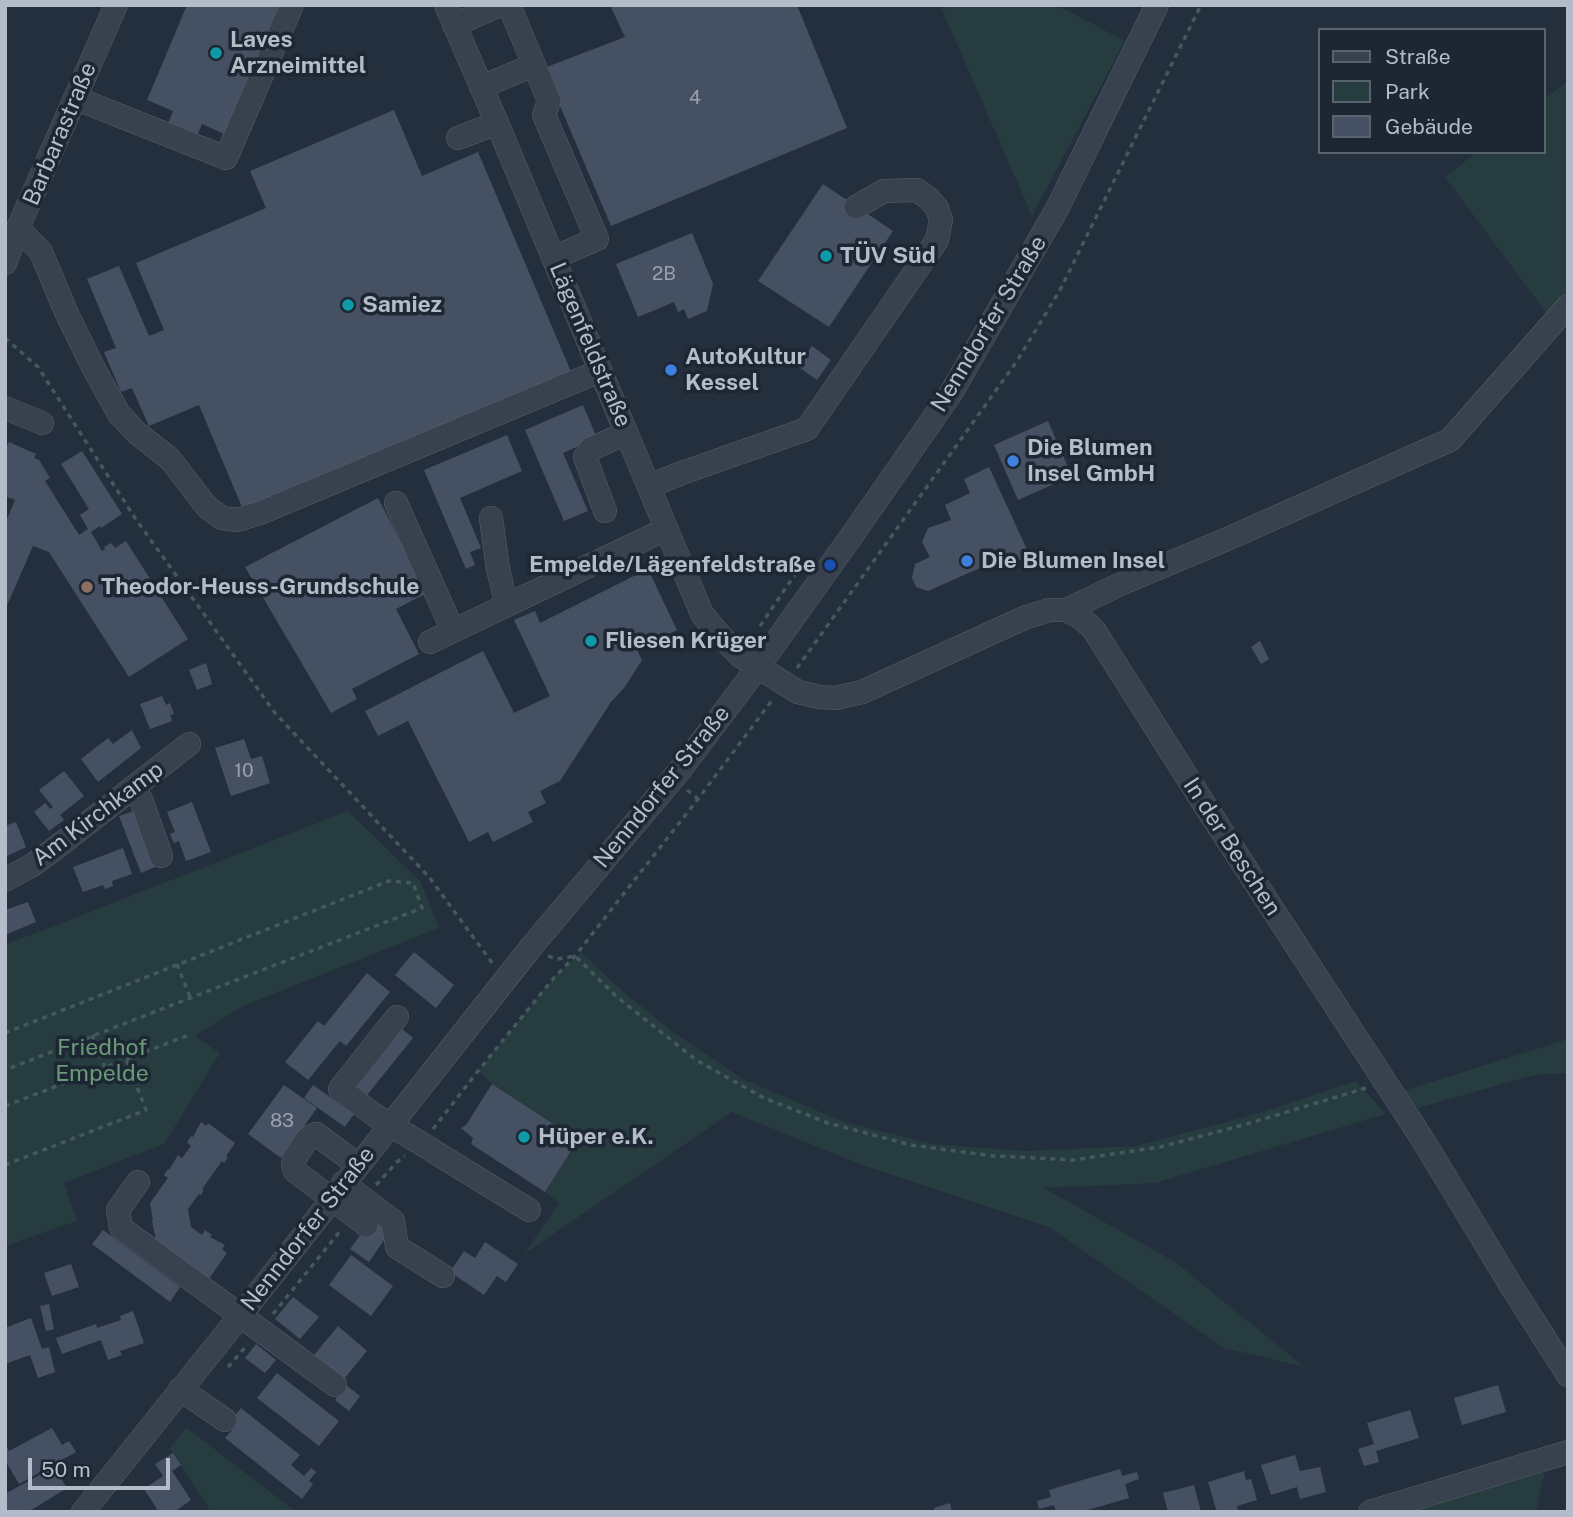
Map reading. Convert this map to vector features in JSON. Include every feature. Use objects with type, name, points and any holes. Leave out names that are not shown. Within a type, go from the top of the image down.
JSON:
[{"type":"street","name":"Barbarastraße","points":[[5,262],[116,5]]},
{"type":"street","points":[[75,98],[226,158],[292,5]]},
{"type":"street","points":[[450,15],[500,5]]},
{"type":"street","points":[[509,5],[549,101],[544,115],[597,239],[553,258]]},
{"type":"street","name":"Nenndorfer Straße","points":[[83,1512],[532,946],[680,770],[749,661],[853,534],[951,393],[1056,209],[1157,5]]},
{"type":"street","name":"Lägenfeldstraße","points":[[450,15],[702,614],[717,632],[749,661]]},
{"type":"street","points":[[481,87],[534,65]]},
{"type":"street","points":[[458,138],[497,123]]},
{"type":"street","points":[[649,486],[807,429],[937,240],[941,220],[937,208],[917,190],[884,191],[856,206]]},
{"type":"street","points":[[18,228],[41,253],[67,314],[119,414],[137,433],[170,459],[207,507],[222,518],[237,520],[260,513],[600,370]]},
{"type":"street","points":[[749,661],[798,692],[836,698],[862,692],[1024,618],[1049,610],[1066,610],[1450,440],[1568,306]]},
{"type":"street","points":[[5,408],[41,423]]},
{"type":"street","points":[[605,511],[585,457],[592,449],[626,433]]},
{"type":"street","points":[[396,503],[453,631]]},
{"type":"street","points":[[491,518],[498,569],[509,604]]},
{"type":"street","points":[[430,642],[666,529]]},
{"type":"street","name":"In der Beschen","points":[[1066,610],[1080,617],[1094,631],[1423,1140],[1568,1375]]},
{"type":"street","name":"Am Kirchkamp","points":[[5,880],[31,866],[189,744]]},
{"type":"street","points":[[134,786],[161,856]]},
{"type":"street","points":[[397,1017],[340,1089],[389,1125],[529,1210]]},
{"type":"street","points":[[138,1182],[118,1210],[121,1228],[335,1385]]},
{"type":"street","points":[[344,1183],[366,1226]]},
{"type":"street","points":[[344,1183],[393,1220],[397,1247],[443,1276]]},
{"type":"street","points":[[180,1389],[225,1420]]},
{"type":"street","points":[[1370,1512],[1568,1452]]},
{"type":"path","points":[[422,1144],[698,799],[785,684],[1017,360],[1066,278],[1201,5]]},
{"type":"path","points":[[5,338],[37,368],[135,518],[275,713],[429,877],[505,980]]},
{"type":"path","points":[[749,661],[800,567]]},
{"type":"path","points":[[5,1032],[388,881],[413,883],[422,908],[6,1068]]},
{"type":"path","points":[[532,946],[542,955],[557,959],[575,956]]},
{"type":"path","points":[[575,956],[617,997],[696,1060],[752,1092],[828,1123],[911,1145],[993,1156],[1073,1160],[1160,1147],[1385,1083]]},
{"type":"path","points":[[177,964],[190,997]]},
{"type":"path","points":[[92,1035],[105,1067]]},
{"type":"path","points":[[5,1106],[189,1035]]},
{"type":"path","points":[[5,1165],[146,1110],[126,1059]]},
{"type":"green space","points":[[940,5],[1057,5],[1125,41],[1032,216]]},
{"type":"green space","points":[[1568,81],[1568,306],[1554,323],[1445,177],[1474,154],[1545,154],[1545,98]]},
{"type":"green space","name":"Friedhof Empelde","points":[[348,811],[420,881],[439,928],[241,1007],[195,1036],[220,1053],[164,1144],[64,1183],[77,1221],[5,1246],[5,945]]},
{"type":"green space","points":[[581,952],[619,988],[673,1032],[743,1079],[844,1122],[933,1144],[1025,1151],[1137,1146],[1266,1111],[1356,1081],[1386,1114],[1155,1183],[1044,1188],[1175,1262],[1303,1366],[1224,1348],[1049,1227],[857,1163],[732,1112],[524,1254],[559,1203],[545,1192],[578,1140],[492,1084],[478,1071],[552,980]]},
{"type":"green space","points":[[1568,1039],[1568,1073],[1534,1075],[1418,1108],[1403,1091]]},
{"type":"green space","points":[[186,1427],[296,1512],[211,1512],[170,1448]]},
{"type":"green space","points":[[1545,1472],[1536,1512],[1404,1512]]},
{"type":"building","name":"Laves Arzneimittel","points":[[187,5],[284,5],[229,136],[202,124],[196,138],[167,126],[173,111],[147,100]]},
{"type":"building","points":[[610,5],[797,5],[847,128],[611,226],[544,68],[625,37]]},
{"type":"building","name":"Samiez","points":[[394,110],[422,176],[478,152],[572,374],[244,512],[199,405],[149,426],[132,388],[121,392],[104,352],[116,348],[87,279],[119,266],[149,336],[164,330],[136,263],[266,208],[250,171]]},
{"type":"building","name":"TÜV Süd","points":[[823,184],[893,231],[829,327],[758,281]]},
{"type":"building","points":[[692,233],[713,284],[707,311],[688,319],[684,309],[678,312],[674,302],[638,317],[616,264]]},
{"type":"building","points":[[812,346],[831,360],[817,380],[797,366]]},
{"type":"building","points":[[583,405],[597,438],[563,453],[588,511],[564,521],[525,430]]},
{"type":"building","points":[[1048,421],[1072,476],[1018,500],[994,445]]},
{"type":"building","points":[[507,435],[522,471],[460,498],[481,548],[470,552],[475,565],[466,569],[424,470]]},
{"type":"building","points":[[9,442],[36,454],[34,458],[39,460],[50,478],[45,481],[79,535],[88,529],[80,515],[89,509],[61,464],[82,451],[122,514],[91,532],[102,551],[111,543],[115,548],[126,541],[188,639],[129,677],[49,552],[33,546],[5,610],[5,524],[15,500],[5,496],[5,450]]},
{"type":"building","points":[[989,467],[1030,556],[1004,567],[1000,559],[928,591],[916,587],[912,578],[915,564],[930,557],[922,542],[928,528],[951,520],[945,505],[970,493],[964,479]]},
{"type":"building","points":[[378,498],[427,593],[396,609],[419,654],[352,689],[357,699],[331,713],[245,567]]},
{"type":"building","points":[[648,569],[677,630],[638,652],[642,660],[624,688],[611,702],[560,781],[540,791],[546,803],[528,812],[533,822],[493,842],[488,832],[469,842],[408,721],[378,736],[365,711],[483,651],[514,713],[550,696],[514,620],[535,611],[540,623]]},
{"type":"building","points":[[1260,641],[1269,659],[1261,664],[1251,647]]},
{"type":"building","points":[[206,663],[212,684],[197,690],[189,670]]},
{"type":"building","points":[[162,696],[166,705],[170,703],[174,714],[170,715],[172,721],[150,729],[140,704]]},
{"type":"building","points":[[132,730],[141,748],[98,782],[81,759],[108,738],[113,744]]},
{"type":"building","points":[[244,739],[251,759],[262,756],[270,783],[231,796],[215,748]]},
{"type":"building","points":[[64,771],[84,796],[60,815],[64,820],[49,831],[34,812],[45,803],[50,809],[53,807],[39,790]]},
{"type":"building","points":[[192,802],[211,852],[186,861],[179,841],[174,843],[170,834],[175,832],[167,812]]},
{"type":"building","points":[[134,811],[155,867],[141,873],[119,816]]},
{"type":"building","points":[[16,822],[26,847],[5,857],[5,826]]},
{"type":"building","points":[[123,848],[132,874],[112,881],[113,886],[105,889],[103,885],[83,892],[73,867]]},
{"type":"building","points":[[28,902],[36,922],[5,935],[5,910]]},
{"type":"building","points":[[414,952],[454,985],[436,1008],[395,975]]},
{"type":"building","points":[[367,973],[390,992],[346,1046],[340,1041],[308,1080],[285,1062],[318,1021],[324,1026]]},
{"type":"building","points":[[401,1028],[413,1038],[367,1095],[355,1085]]},
{"type":"building","name":"Hüper e.K.","points":[[492,1084],[578,1140],[545,1192],[471,1144],[473,1138],[461,1128],[466,1125]]},
{"type":"building","points":[[284,1085],[317,1108],[281,1158],[248,1134]]},
{"type":"building","points":[[313,1085],[354,1114],[345,1127],[304,1098]]},
{"type":"building","points":[[201,1122],[206,1126],[208,1123],[235,1143],[224,1163],[222,1161],[202,1189],[204,1190],[201,1195],[199,1194],[188,1209],[191,1227],[202,1235],[205,1230],[212,1235],[210,1237],[225,1245],[222,1249],[227,1253],[208,1280],[157,1245],[150,1203],[168,1178],[164,1175],[178,1155],[182,1158],[191,1146],[187,1142]]},
{"type":"building","points":[[373,1218],[391,1230],[369,1262],[350,1249]]},
{"type":"building","points":[[103,1230],[180,1287],[170,1302],[92,1244]]},
{"type":"building","points":[[485,1242],[518,1264],[506,1282],[497,1276],[484,1295],[450,1272],[464,1251],[475,1258]]},
{"type":"building","points":[[351,1255],[393,1286],[371,1316],[329,1285]]},
{"type":"building","points":[[71,1264],[79,1287],[52,1296],[44,1273]]},
{"type":"building","points":[[293,1297],[319,1317],[300,1339],[275,1319]]},
{"type":"building","points":[[49,1304],[54,1329],[46,1331],[40,1306]]},
{"type":"building","points":[[133,1311],[144,1343],[120,1351],[122,1355],[108,1360],[101,1340],[62,1354],[56,1338],[96,1324],[97,1328],[121,1320],[120,1316]]},
{"type":"building","points":[[31,1318],[42,1349],[49,1347],[55,1372],[38,1378],[30,1355],[5,1364],[5,1328]]},
{"type":"building","points":[[338,1326],[367,1351],[344,1379],[314,1355]]},
{"type":"building","points":[[256,1344],[276,1360],[265,1373],[245,1358]]},
{"type":"building","points":[[277,1373],[339,1421],[319,1446],[257,1398]]},
{"type":"building","points":[[346,1385],[360,1396],[349,1411],[335,1400]]},
{"type":"building","points":[[1498,1385],[1506,1412],[1462,1425],[1454,1398]]},
{"type":"building","points":[[241,1408],[300,1455],[291,1465],[304,1476],[311,1468],[316,1472],[309,1481],[313,1484],[302,1499],[225,1438],[233,1429],[228,1425]]},
{"type":"building","points":[[1410,1410],[1419,1438],[1376,1451],[1379,1462],[1364,1466],[1358,1449],[1374,1444],[1367,1423]]},
{"type":"building","points":[[52,1428],[62,1445],[69,1441],[76,1452],[19,1484],[5,1460],[5,1444],[9,1451]]},
{"type":"building","points":[[173,1453],[181,1465],[172,1471],[191,1500],[174,1512],[159,1512],[144,1489],[163,1476],[155,1464]]},
{"type":"building","points":[[1295,1455],[1300,1471],[1320,1467],[1326,1492],[1300,1499],[1297,1487],[1271,1495],[1261,1465]]},
{"type":"building","points":[[54,1467],[67,1488],[28,1512],[5,1512],[5,1494]]},
{"type":"building","points":[[1120,1469],[1122,1476],[1137,1472],[1139,1479],[1125,1484],[1129,1498],[1081,1512],[1056,1512],[1054,1505],[1039,1509],[1037,1501],[1051,1497],[1049,1490]]},
{"type":"building","points":[[1244,1471],[1246,1480],[1251,1479],[1257,1500],[1237,1506],[1238,1512],[1217,1512],[1208,1482]]},
{"type":"building","points":[[1194,1485],[1201,1512],[1168,1512],[1163,1493]]},
{"type":"building","points":[[950,1503],[952,1512],[935,1512],[934,1508]]},
{"type":"place","name":"Laves Arzneimittel","points":[[216,53]]},
{"type":"place","name":"TÜV Süd","points":[[826,256]]},
{"type":"place","name":"Samiez","points":[[348,305]]},
{"type":"place","name":"AutoKultur Kessel","points":[[671,370]]},
{"type":"place","name":"Die Blumen Insel GmbH","points":[[1013,461]]},
{"type":"place","name":"Die Blumen Insel","points":[[967,561]]},
{"type":"place","name":"Empelde/Lägenfeldstraße","points":[[830,565]]},
{"type":"place","name":"Theodor-Heuss-Grundschule","points":[[87,587]]},
{"type":"place","name":"Fliesen Krüger","points":[[591,641]]},
{"type":"place","name":"Hüper e.K.","points":[[524,1137]]}]
